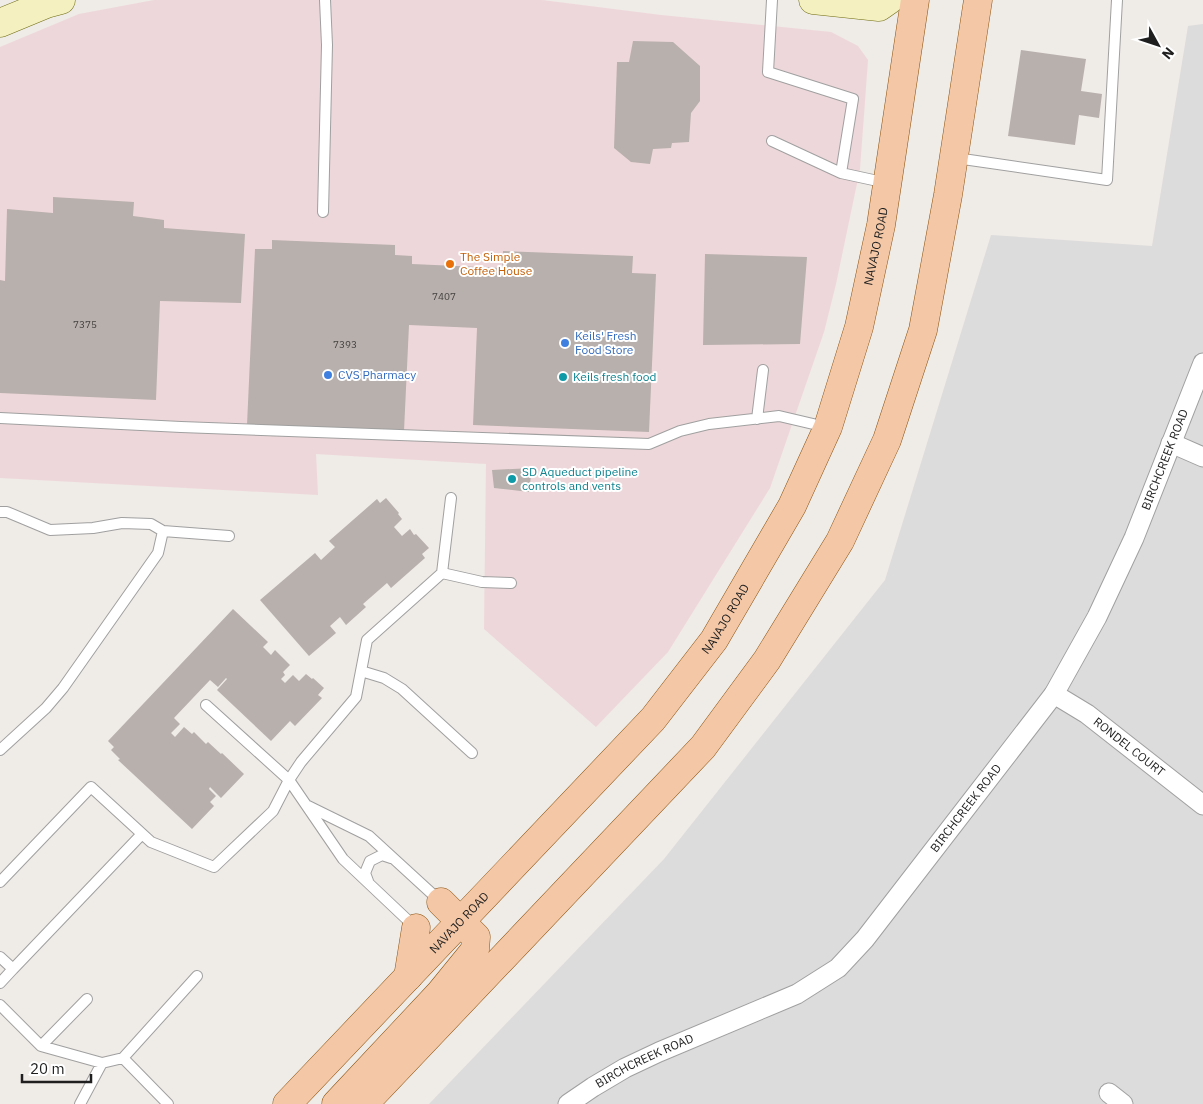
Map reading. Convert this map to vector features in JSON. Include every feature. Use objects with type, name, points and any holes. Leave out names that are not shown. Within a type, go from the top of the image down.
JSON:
[{"type":"main road","points":[[0,23],[46,4],[61,0]]},
{"type":"main road","points":[[813,0],[879,7],[889,0]]},
{"type":"main road","name":"NAVAJO ROAD","points":[[287,1104],[653,719],[714,640],[792,506],[828,427],[859,327],[881,225],[915,0]]},
{"type":"main road","points":[[364,1104],[703,747],[767,660],[840,541],[886,440],[922,330],[954,157],[978,0]]},
{"type":"main road","points":[[336,1104],[440,993],[475,950],[476,937],[441,902]]},
{"type":"main road","points":[[408,977],[416,928]]},
{"type":"street","name":"BIRCHCREEK ROAD","points":[[568,1104],[625,1068],[796,994],[838,968],[865,939],[1054,694],[1097,617],[1134,538],[1203,363]]},
{"type":"street","points":[[1171,443],[1203,457]]},
{"type":"street","name":"RONDEL COURT","points":[[1054,694],[1087,714],[1203,806]]},
{"type":"lane","points":[[323,212],[327,45],[324,0]]},
{"type":"lane","points":[[772,0],[768,72],[853,99],[841,173]]},
{"type":"lane","points":[[954,157],[1108,180],[1117,0]]},
{"type":"lane","points":[[772,141],[841,173],[887,183]]},
{"type":"lane","points":[[757,419],[763,370]]},
{"type":"lane","points":[[0,418],[181,427],[649,444],[680,431],[709,424],[779,416],[828,427]]},
{"type":"lane","points":[[0,882],[91,787],[151,842],[214,867],[273,811],[301,762],[356,697],[367,640],[442,573],[451,498]]},
{"type":"lane","points":[[0,512],[7,512],[50,530],[92,528],[122,523],[151,524],[163,531],[229,536]]},
{"type":"lane","points":[[0,750],[46,708],[63,688],[158,553],[163,531]]},
{"type":"lane","points":[[442,573],[482,582],[511,583]]},
{"type":"lane","points":[[361,672],[384,678],[402,689],[472,753]]},
{"type":"lane","points":[[206,705],[289,780],[343,859],[416,928]]},
{"type":"lane","points":[[307,806],[369,836],[441,902]]},
{"type":"lane","points":[[0,983],[142,834]]},
{"type":"lane","points":[[371,885],[365,873],[370,861],[382,855],[394,859]]},
{"type":"lane","points":[[0,957],[13,969]]},
{"type":"lane","points":[[0,1005],[41,1046],[102,1063],[123,1058],[197,976]]},
{"type":"lane","points":[[41,1046],[87,999]]},
{"type":"lane","points":[[123,1058],[168,1104]]},
{"type":"lane","points":[[80,1104],[102,1063]]},
{"type":"shaded area","points":[[154,0],[542,0],[661,15],[831,32],[858,46],[868,60],[860,169],[836,284],[824,332],[770,488],[668,652],[596,727],[484,629],[486,464],[316,454],[318,495],[0,478],[0,47],[79,14]]},
{"type":"shaded area","points":[[1203,24],[1203,1104],[429,1104],[664,859],[885,580],[991,235],[1152,246],[1188,26]]},
{"type":"building","points":[[633,41],[673,42],[700,66],[700,101],[691,113],[689,142],[672,143],[671,148],[653,149],[650,164],[631,162],[614,148],[617,62],[629,62]]},
{"type":"building","points":[[1021,50],[1086,59],[1081,91],[1102,94],[1099,118],[1079,115],[1075,145],[1008,136]]},
{"type":"building","points":[[53,197],[134,202],[133,216],[164,220],[164,228],[245,234],[241,303],[160,301],[156,400],[0,393],[0,280],[5,281],[7,209],[53,213]]},
{"type":"building","points":[[272,240],[395,245],[395,255],[412,256],[412,264],[502,268],[503,251],[633,256],[632,273],[656,274],[649,432],[473,425],[477,328],[409,325],[404,431],[247,425],[255,249],[272,249]]},
{"type":"building","points":[[705,254],[807,257],[800,344],[703,345]]},
{"type":"building","name":"SD Aqueduct pipeline controls and vents","points":[[532,468],[529,492],[494,488],[492,470]]},
{"type":"building","points":[[386,498],[402,519],[394,527],[402,536],[410,529],[414,535],[416,534],[429,548],[422,554],[425,558],[391,588],[387,583],[363,604],[366,607],[346,625],[340,617],[330,626],[336,633],[309,656],[260,600],[315,553],[321,560],[335,547],[329,541],[377,499],[380,503]]},
{"type":"building","points":[[233,609],[268,642],[263,647],[271,655],[275,650],[290,665],[283,672],[285,675],[281,679],[285,683],[293,675],[299,681],[306,674],[324,688],[318,695],[322,698],[295,726],[290,721],[271,741],[217,690],[226,678],[218,687],[210,680],[174,718],[180,724],[171,733],[175,737],[184,727],[192,734],[194,732],[206,744],[208,742],[222,753],[244,774],[221,798],[210,787],[209,789],[216,796],[210,802],[214,806],[192,829],[118,760],[120,759],[111,750],[114,747],[108,741]]},
{"type":"place","name":"The Simple Coffee House","points":[[450,264]]},
{"type":"place","name":"Keils' Fresh Food Store","points":[[565,343]]},
{"type":"place","name":"CVS Pharmacy","points":[[328,375]]},
{"type":"place","name":"Keils fresh food","points":[[563,377]]},
{"type":"place","name":"SD Aqueduct pipeline controls and vents","points":[[512,479]]}]
